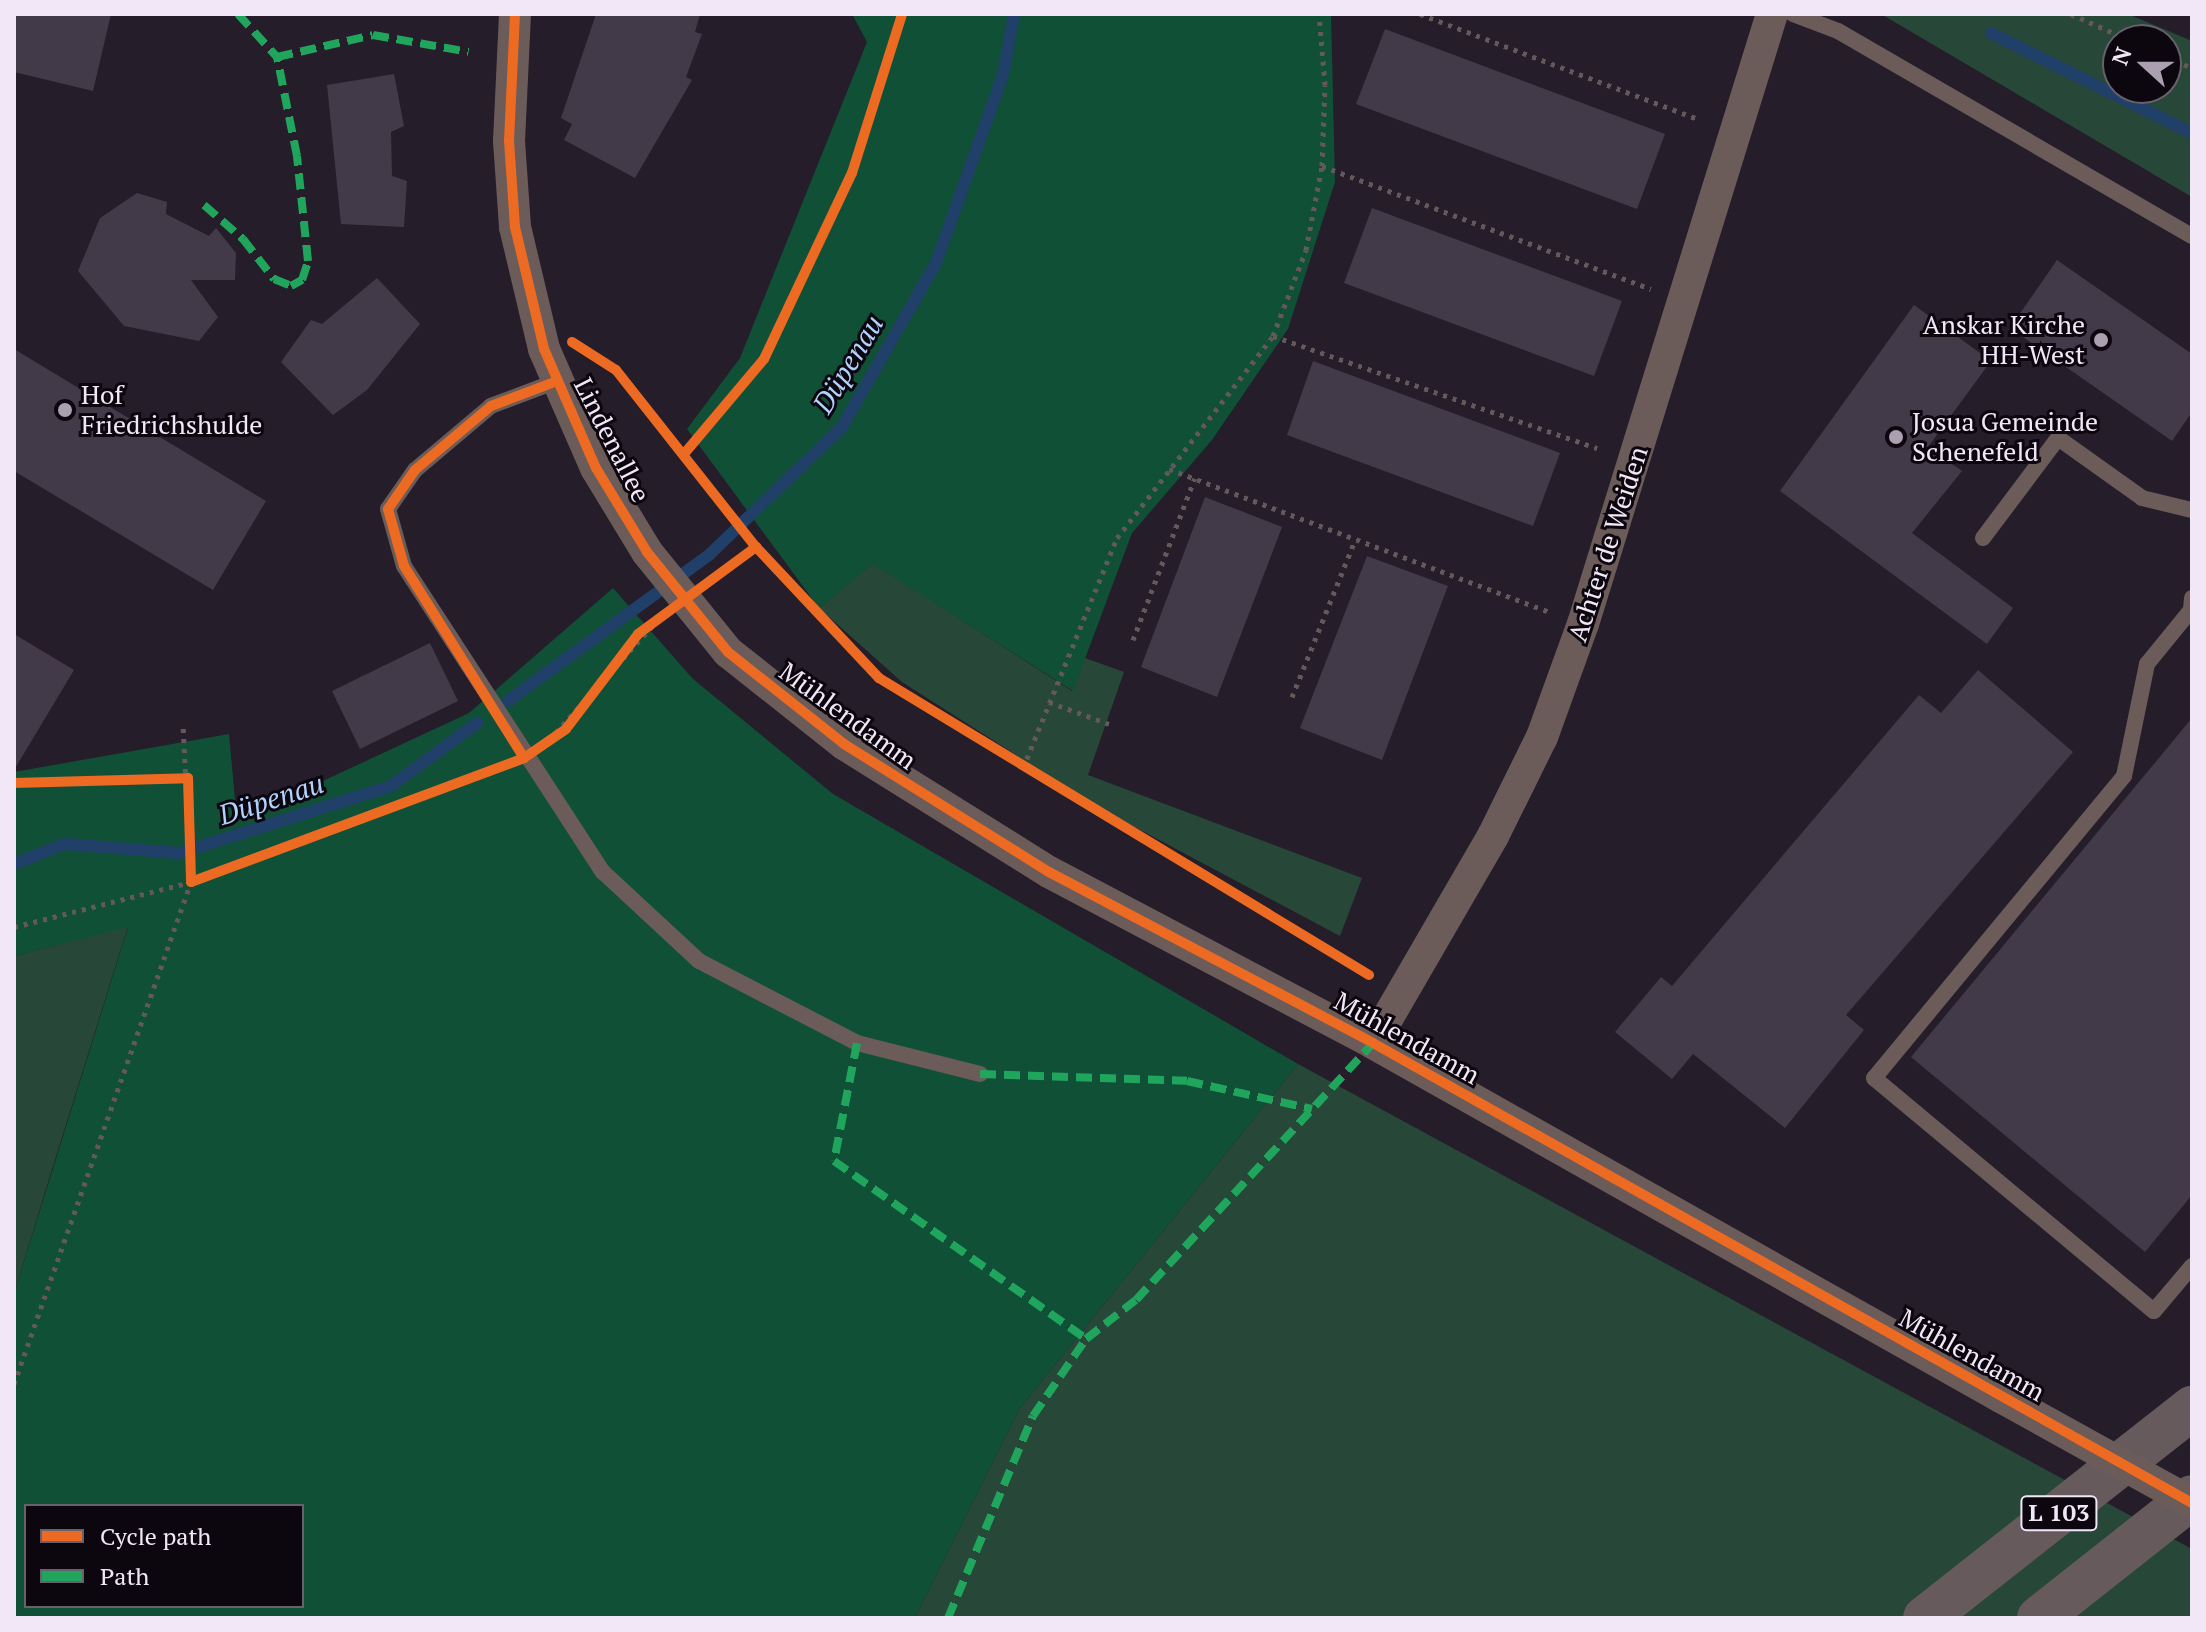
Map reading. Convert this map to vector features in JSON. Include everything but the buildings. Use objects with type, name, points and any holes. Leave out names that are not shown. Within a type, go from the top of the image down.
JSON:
[{"type":"highway","name":"L 103","points":[[1925,1618],[2192,1408]]},
{"type":"highway","name":"L 103","points":[[2039,1618],[2192,1497]]},
{"type":"street","name":"Lindenallee","points":[[515,14],[509,141],[515,227],[557,381],[596,468],[647,552]]},
{"type":"street","name":"Achter de Weiden","points":[[1373,1043],[1493,836],[1542,737],[1588,609],[1772,14]]},
{"type":"street","name":"Mühlendamm","points":[[647,552],[728,652],[923,798],[1373,1043],[2192,1503]]},
{"type":"lane","points":[[1793,14],[1838,31],[2192,236]]},
{"type":"lane","points":[[557,381],[491,406],[415,470],[388,509],[404,566],[524,758],[603,872],[699,961],[857,1043],[980,1074]]},
{"type":"lane","points":[[1983,538],[2058,438],[2142,498],[2192,510]]},
{"type":"lane","points":[[2192,598],[2191,610],[2147,664],[2124,776],[1874,1078],[2154,1311],[2192,1266]]},
{"type":"path","points":[[684,454],[764,359],[852,173],[902,14]]},
{"type":"path","points":[[1023,768],[1117,538],[1273,336],[1306,250],[1322,166],[1325,85],[1319,14]]},
{"type":"path","points":[[1420,14],[1707,123]]},
{"type":"path","points":[[2071,14],[2102,28]]},
{"type":"path","points":[[1322,166],[1657,291]]},
{"type":"path","points":[[1273,336],[1607,452]]},
{"type":"path","points":[[1169,469],[1556,614]]},
{"type":"path","points":[[1133,640],[1195,478]]},
{"type":"path","points":[[1292,697],[1355,540]]},
{"type":"path","points":[[756,547],[879,678],[1369,975]]},
{"type":"path","points":[[14,927],[191,882],[524,758],[566,729],[638,634]]},
{"type":"path","points":[[1049,702],[1109,724]]},
{"type":"path","points":[[14,1384],[191,882],[183,724]]},
{"type":"path","points":[[14,783],[188,778]]},
{"type":"green space","points":[[852,14],[1331,14],[1335,182],[1288,329],[1212,440],[1132,533],[1073,691],[873,564],[819,608],[687,429],[740,358],[867,42]]},
{"type":"green space","points":[[1881,14],[2128,14],[2152,24],[2102,24],[2102,104],[2182,104],[2182,37],[2192,41],[2192,197]]},
{"type":"green space","points":[[873,563],[1072,691],[1085,658],[1124,672],[1088,775],[1362,878],[1340,936],[1097,807],[902,682],[819,608]]},
{"type":"green space","points":[[613,588],[693,679],[833,794],[1298,1064],[1020,1408],[915,1618],[14,1618],[14,1294],[128,927],[14,956],[14,772],[229,734],[237,821],[469,713]]},
{"type":"green space","points":[[128,926],[50,1176],[14,1294],[14,956]]},
{"type":"green space","points":[[1298,1064],[2192,1549],[2192,1618],[915,1618],[1020,1408]]},
{"type":"waterway","name":"Düpenau","points":[[508,701],[710,554],[842,427],[936,263],[1003,75],[1014,14]]},
{"type":"waterway","points":[[1991,33],[2192,133]]},
{"type":"waterway","name":"Düpenau","points":[[14,864],[64,844],[179,853],[391,786],[477,723]]},
{"type":"marked path","points":[[238,14],[277,57],[373,35],[469,52]]},
{"type":"marked path","points":[[204,205],[243,239],[274,279],[291,286],[302,280],[308,261],[297,156],[277,57]]},
{"type":"marked path","points":[[857,1043],[834,1161],[1086,1339]]},
{"type":"marked path","points":[[948,1618],[1033,1416],[1086,1339],[1136,1300],[1373,1043]]},
{"type":"marked path","points":[[980,1074],[1187,1081],[1312,1109]]},
{"type":"cycle path","points":[[515,14],[509,141],[515,227],[544,349],[596,468],[647,552],[728,652],[844,744],[1049,872],[1373,1043],[2192,1503]]},
{"type":"cycle path","points":[[684,454],[764,359],[852,173],[902,14]]},
{"type":"cycle path","points":[[572,342],[616,370],[756,547],[879,678],[1369,975]]},
{"type":"cycle path","points":[[524,758],[404,566],[388,509],[415,470],[491,406],[557,381]]},
{"type":"cycle path","points":[[14,783],[188,778],[191,882],[524,758],[566,729],[638,634],[756,547]]},
{"type":"place","name":"Anskar Kirche HH-West","points":[[2101,340]]},
{"type":"place","name":"Hof Friedrichshulde","points":[[65,410]]},
{"type":"place","name":"Josua Gemeinde Schenefeld","points":[[1896,437]]}]
